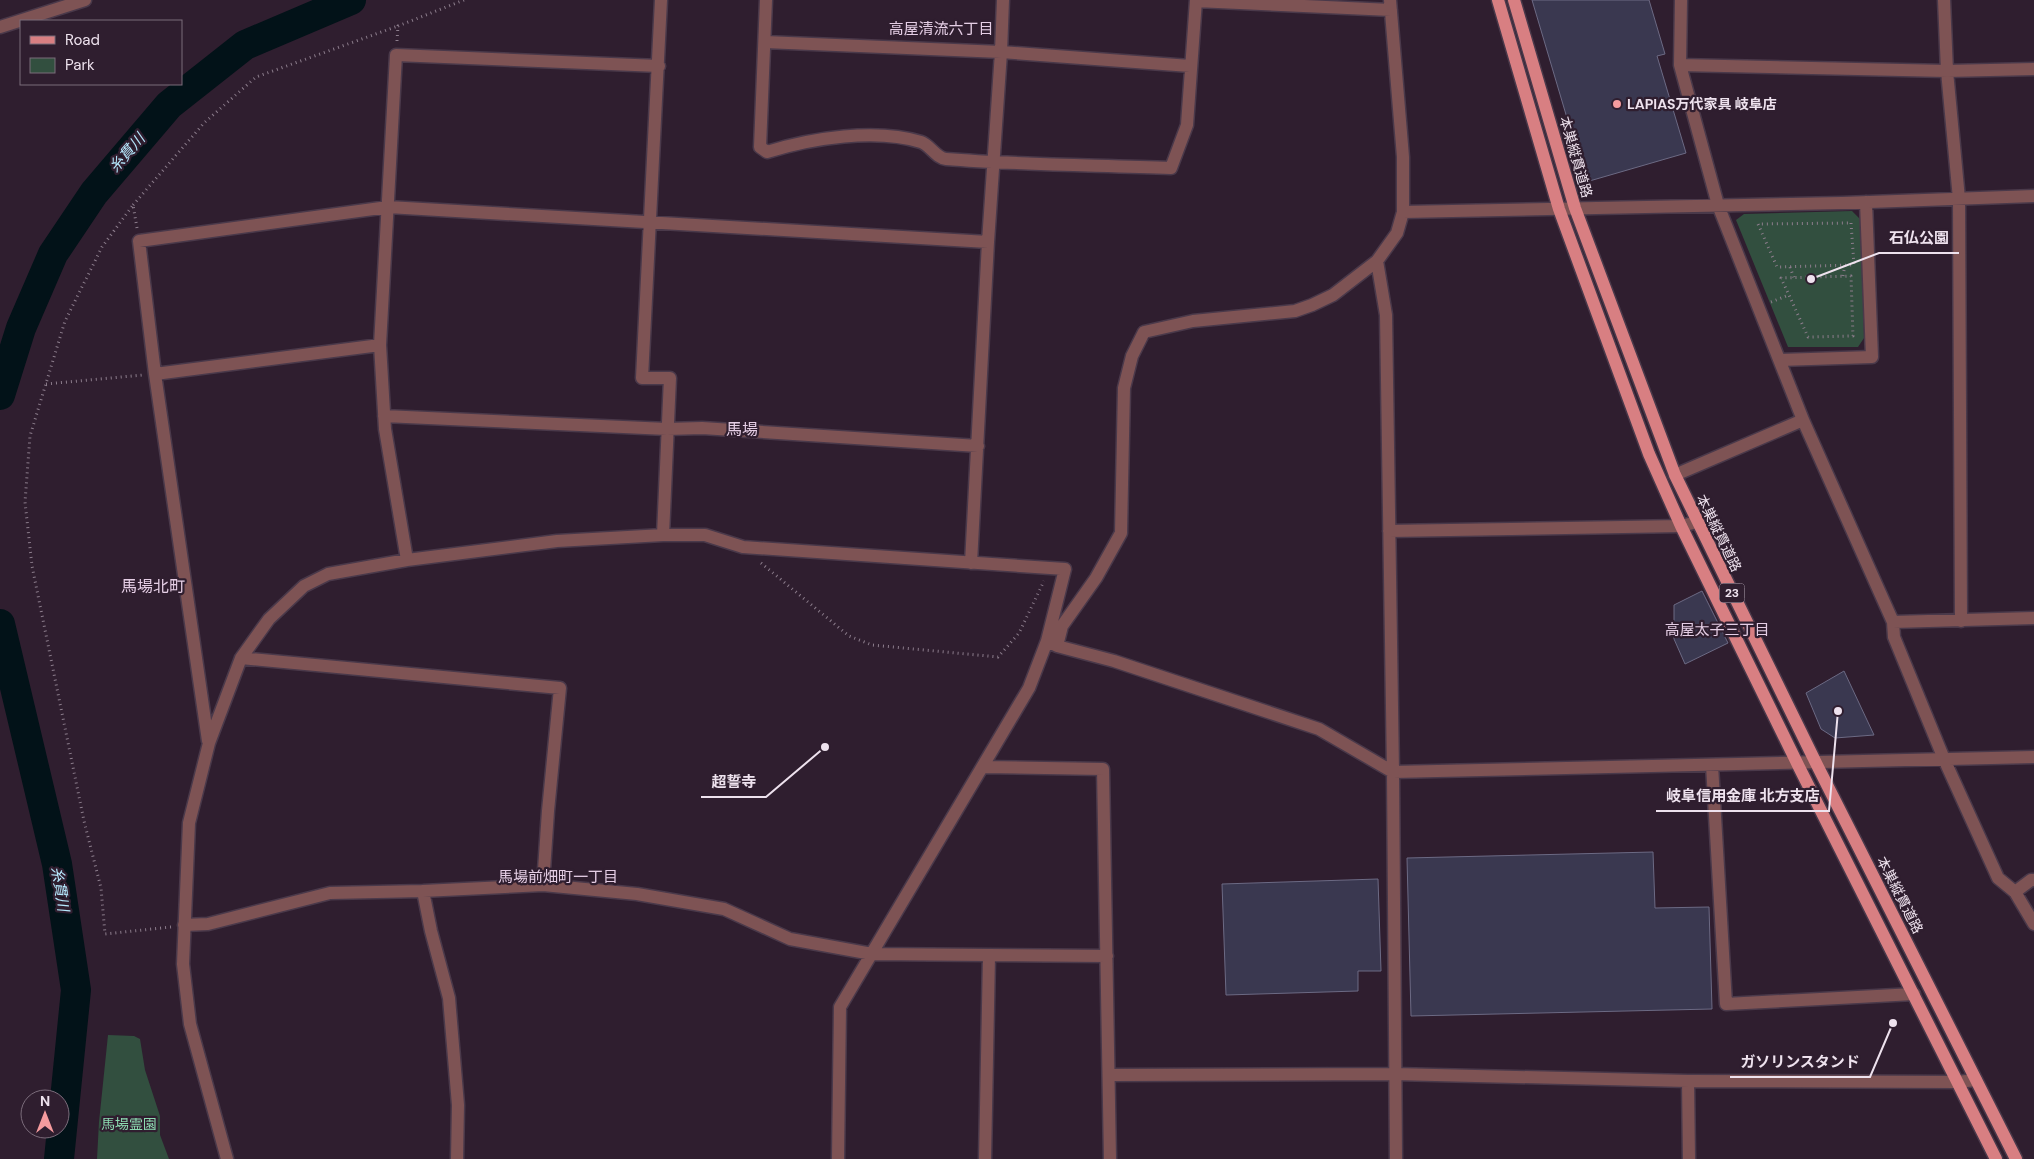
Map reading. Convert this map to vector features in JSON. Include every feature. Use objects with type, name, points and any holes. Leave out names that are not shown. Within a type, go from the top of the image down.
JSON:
[{"type":"main road","name":"23","points":[[1498,0],[1559,209],[1649,454],[1681,526],[1797,763],[1996,1159]]},
{"type":"main road","name":"本巣縦貫道路","points":[[1514,0],[1575,208],[1675,475],[1815,761],[2016,1159]]},
{"type":"street","points":[[22,20],[85,0]]},
{"type":"street","points":[[661,0],[642,378],[670,378],[663,535]]},
{"type":"street","points":[[766,0],[760,146],[767,152],[796,143],[879,134],[923,143],[942,158],[993,162],[1171,168],[1187,125],[1196,0],[1390,5],[1403,157],[1403,212],[1396,233],[1377,261],[1332,295],[1312,306],[1295,311],[1193,321],[1144,332],[1132,356],[1124,388],[1120,533],[1096,578],[1062,626],[1029,688],[983,767],[840,1007],[838,1159]]},
{"type":"street","points":[[970,563],[1003,0]]},
{"type":"street","points":[[1681,0],[1680,66],[1718,205],[1803,420],[1893,622],[1894,637],[1944,759],[1998,878],[2015,892],[2034,924]]},
{"type":"street","points":[[1944,0],[1946,71],[1959,199],[1961,621]]},
{"type":"street","points":[[0,27],[20,21]]},
{"type":"street","points":[[765,42],[1001,52],[1190,66]]},
{"type":"street","points":[[407,560],[384,416],[380,345],[396,55],[659,66]]},
{"type":"street","points":[[1680,66],[1946,71],[2034,69]]},
{"type":"street","points":[[1403,212],[1866,202],[2034,196]]},
{"type":"street","points":[[1780,360],[1872,357],[1866,202]]},
{"type":"street","points":[[209,744],[139,241],[388,207],[988,242]]},
{"type":"street","points":[[1377,261],[1386,315],[1393,772],[1396,1159]]},
{"type":"street","points":[[156,374],[380,345]]},
{"type":"street","points":[[384,416],[667,430],[702,428],[978,446]]},
{"type":"street","points":[[1675,475],[1803,420]]},
{"type":"street","points":[[1389,532],[1681,526],[1697,522]]},
{"type":"street","points":[[227,1159],[190,1024],[183,964],[189,823],[209,744],[241,658],[269,619],[304,586],[328,574],[407,560],[557,541],[704,534],[743,547],[1065,570],[1052,643]]},
{"type":"street","points":[[1893,622],[2034,618]]},
{"type":"street","points":[[1052,643],[1114,661],[1319,729],[1393,772],[2034,757]]},
{"type":"street","points":[[241,658],[560,688],[543,885]]},
{"type":"street","points":[[1712,765],[1726,1004],[1914,994]]},
{"type":"street","points":[[983,767],[1103,770],[1110,1075],[1110,1159]]},
{"type":"street","points":[[2015,892],[2031,880],[2034,880]]},
{"type":"street","points":[[184,925],[208,924],[330,893],[543,885],[637,894],[724,909],[790,939],[872,954],[1107,956]]},
{"type":"street","points":[[423,891],[431,931],[449,998],[458,1105],[457,1159]]},
{"type":"street","points":[[985,1159],[989,956]]},
{"type":"street","points":[[1110,1075],[1395,1074],[1688,1081],[1957,1082],[1976,1080]]},
{"type":"street","points":[[1688,1081],[1689,1159]]},
{"type":"path","points":[[184,925],[105,934],[101,888],[84,821],[32,566],[25,502],[30,436],[65,321],[102,247],[133,205],[204,123],[256,77],[464,0]]},
{"type":"path","points":[[396,55],[398,26]]},
{"type":"path","points":[[133,205],[139,241]]},
{"type":"path","points":[[1851,223],[1854,265],[1790,267],[1777,267],[1758,224],[1851,223]]},
{"type":"path","points":[[1843,276],[1845,265]]},
{"type":"path","points":[[1790,267],[1794,278]]},
{"type":"path","points":[[1843,276],[1851,276],[1853,336],[1808,337],[1781,278],[1843,276]]},
{"type":"path","points":[[1759,306],[1788,294]]},
{"type":"path","points":[[46,384],[156,374]]},
{"type":"path","points":[[743,547],[849,636],[872,645],[998,658],[1019,633],[1050,569]]},
{"type":"green space","points":[[1852,211],[1861,220],[1864,338],[1858,347],[1788,347],[1736,220],[1744,214]]},
{"type":"green space","name":"馬場霊園","points":[[108,1035],[134,1036],[140,1039],[145,1070],[160,1116],[160,1135],[169,1159],[97,1159]]},
{"type":"building","name":"LAPIAS万代家具 岐阜店","points":[[1532,0],[1649,0],[1665,54],[1657,56],[1686,153],[1586,182]]},
{"type":"building","points":[[1702,591],[1728,643],[1685,664],[1674,639],[1674,605]]},
{"type":"building","points":[[1844,671],[1874,735],[1835,738],[1821,729],[1806,693]]},
{"type":"building","points":[[1653,852],[1655,908],[1709,907],[1712,1009],[1411,1016],[1407,858]]},
{"type":"building","points":[[1378,879],[1381,971],[1358,971],[1358,991],[1226,995],[1222,884]]},
{"type":"waterway","name":"糸貫川","points":[[0,395],[21,328],[53,254],[94,193],[169,105],[245,45],[351,0]]},
{"type":"waterway","name":"糸貫川","points":[[0,624],[57,864],[76,990],[59,1159]]},
{"type":"place","name":"LAPIAS万代家具 岐阜店","points":[[1617,104]]},
{"type":"place","name":"石仏公園","points":[[1811,279]]},
{"type":"place","name":"岐阜信用金庫 北方支店","points":[[1838,711]]},
{"type":"place","name":"超誓寺","points":[[825,747]]},
{"type":"place","name":"ガソリンスタンド","points":[[1893,1023]]},
{"type":"district","name":"高屋清流六丁目","points":[[941,29]]},
{"type":"district","name":"馬場","points":[[742,429]]},
{"type":"district","name":"馬場北町","points":[[153,586]]},
{"type":"district","name":"高屋太子三丁目","points":[[1717,630]]},
{"type":"district","name":"馬場前畑町一丁目","points":[[558,877]]}]
